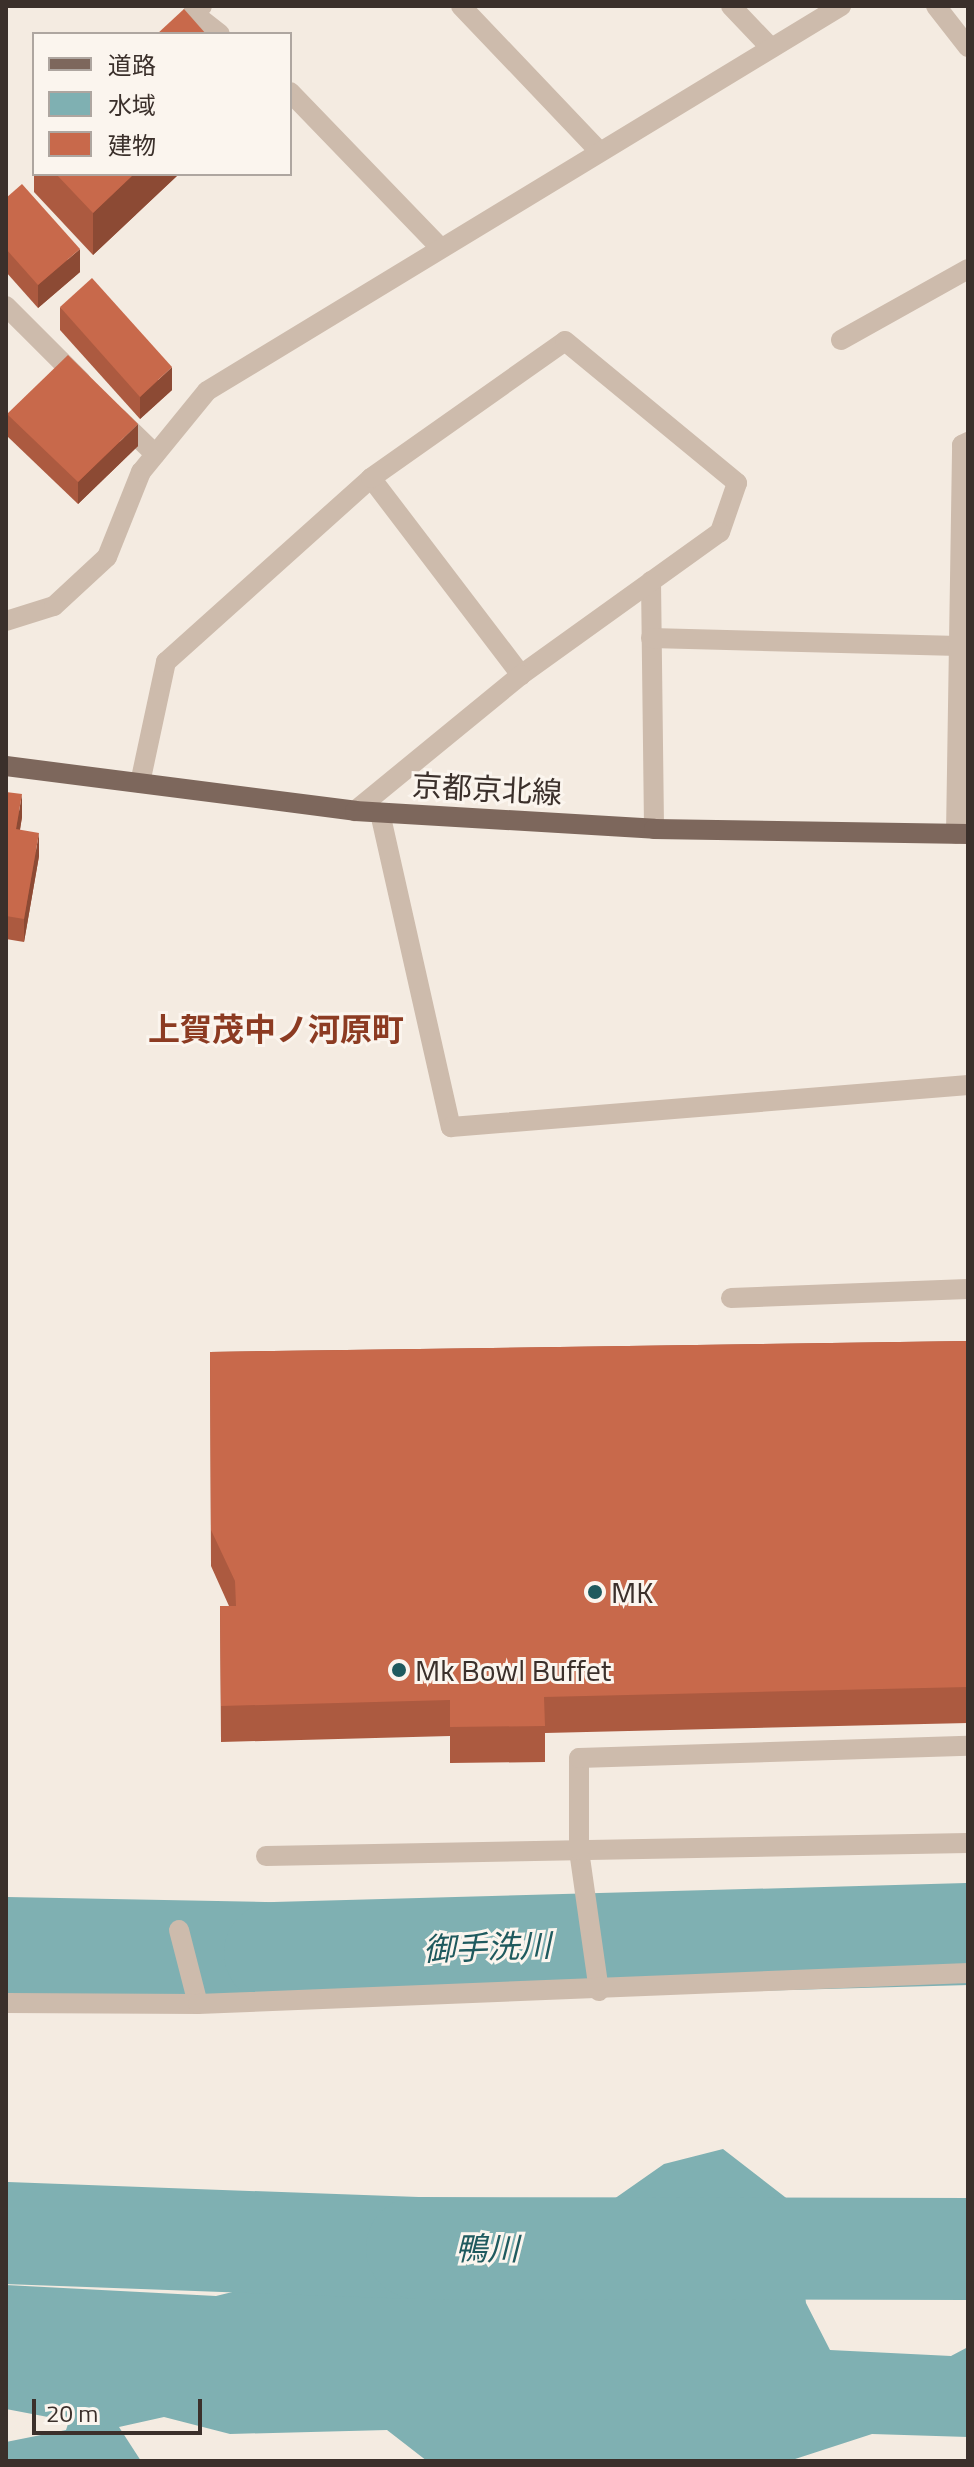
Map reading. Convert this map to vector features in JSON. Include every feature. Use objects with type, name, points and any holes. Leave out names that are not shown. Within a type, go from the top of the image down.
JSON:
[{"type":"main road","name":"京都京北線","points":[[6,766],[380,813],[654,829],[962,834]]},
{"type":"street","points":[[202,6],[193,13],[217,32]]},
{"type":"street","points":[[461,6],[598,150]]},
{"type":"street","points":[[731,6],[771,48]]},
{"type":"street","points":[[6,621],[54,606],[107,557],[155,454],[207,391],[438,245],[841,6]]},
{"type":"street","points":[[936,6],[968,47]]},
{"type":"street","points":[[292,94],[438,245]]},
{"type":"street","points":[[841,340],[968,269]]},
{"type":"street","points":[[6,306],[155,454]]},
{"type":"street","points":[[140,783],[166,662],[371,478],[565,341],[737,483],[720,532],[521,675],[355,811]]},
{"type":"street","points":[[962,834],[959,646],[962,445],[968,442]]},
{"type":"street","points":[[371,478],[521,675]]},
{"type":"street","points":[[651,581],[654,829]]},
{"type":"street","points":[[651,638],[959,646]]},
{"type":"street","points":[[380,813],[451,1127],[968,1085]]},
{"type":"street","points":[[731,1298],[968,1289]]},
{"type":"street","points":[[599,1991],[579,1850],[579,1758],[968,1746]]},
{"type":"street","points":[[266,1856],[968,1843]]},
{"type":"street","points":[[179,1930],[198,2004]]},
{"type":"street","points":[[6,2003],[198,2004],[599,1991],[968,1973]]},
{"type":"water","points":[[723,2149],[794,2204],[806,2303],[830,2350],[951,2356],[968,2347],[968,2437],[872,2434],[789,2461],[427,2461],[387,2430],[230,2434],[164,2417],[119,2427],[141,2461],[6,2460],[6,2442],[66,2430],[69,2421],[6,2409],[6,2285],[216,2296],[286,2279],[370,2292],[594,2213],[664,2164]]},
{"type":"building","points":[[184,9],[204,32],[159,32]]},
{"type":"building","points":[[58,176],[132,176],[93,213]]},
{"type":"building","points":[[22,184],[80,249],[38,285],[6,249],[6,198]]},
{"type":"building","points":[[92,278],[172,367],[140,397],[60,307]]},
{"type":"building","points":[[68,355],[138,424],[78,482],[7,414]]},
{"type":"building","points":[[6,792],[22,794],[16,829],[39,833],[24,919],[6,916]]},
{"type":"building","name":"MK","points":[[968,1341],[968,1687],[544,1697],[545,1726],[450,1727],[450,1700],[221,1706],[220,1606],[236,1606],[235,1581],[211,1530],[210,1352]]},
{"type":"waterway","name":"御手洗川","points":[[6,1948],[275,1953],[968,1934]]},
{"type":"waterway","name":"鴨川","points":[[6,2233],[417,2248],[968,2249]]},
{"type":"place","name":"MK","points":[[595,1592]]},
{"type":"place","name":"Mk Bowl Buffet","points":[[399,1670]]},
{"type":"district","name":"上賀茂中ノ河原町","points":[[276,1029]]}]
